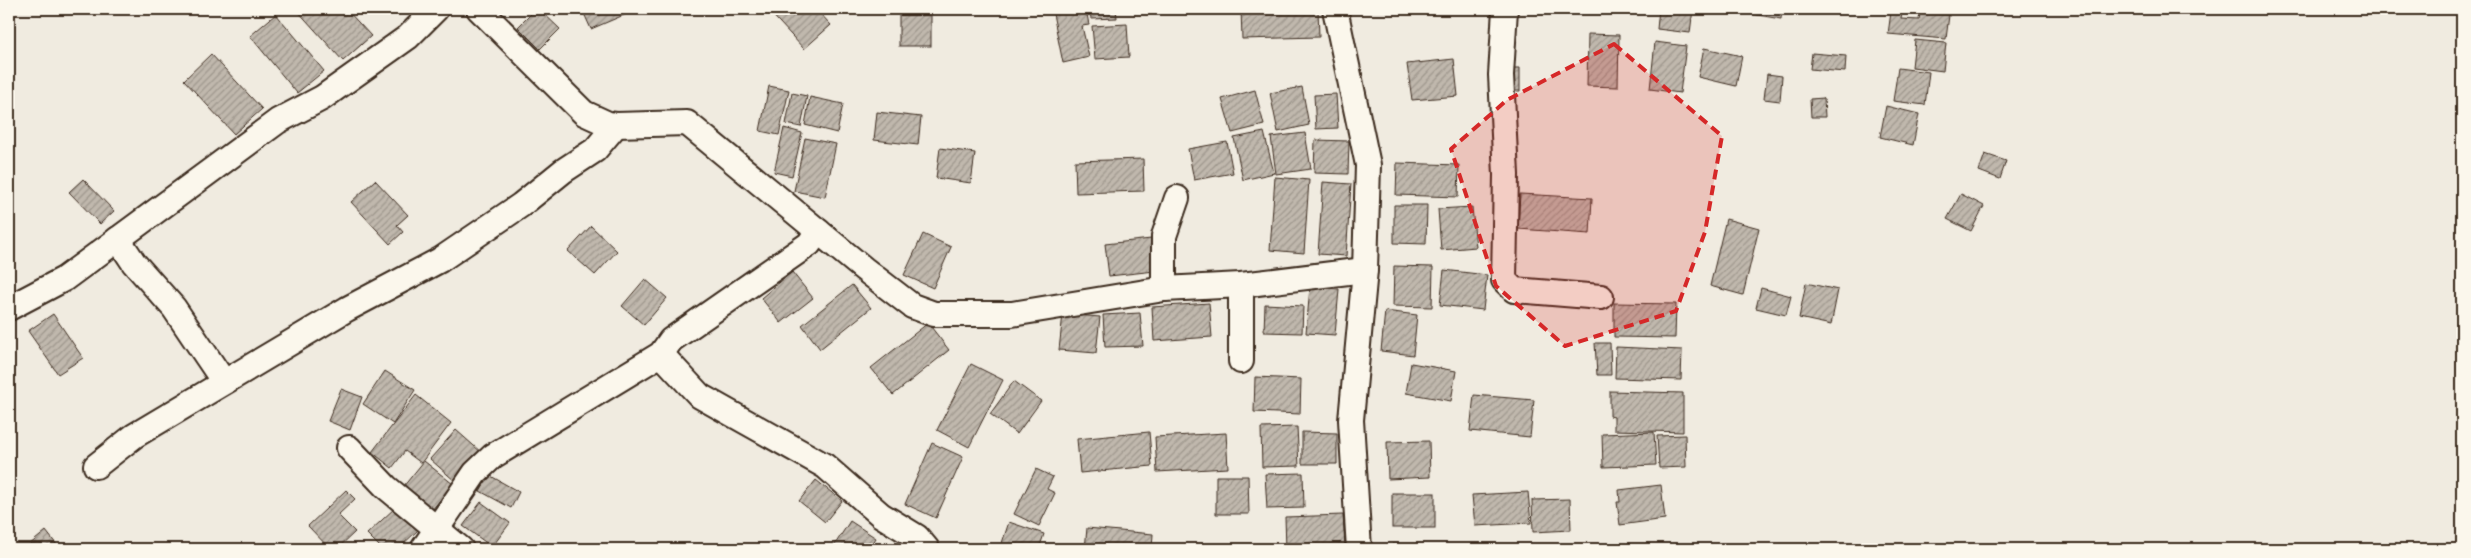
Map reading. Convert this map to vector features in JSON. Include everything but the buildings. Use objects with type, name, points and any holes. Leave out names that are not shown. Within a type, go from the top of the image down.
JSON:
[{"type":"street","points":[[9,308],[64,279],[278,121],[322,98],[408,37],[436,9]]},
{"type":"street","points":[[479,9],[584,113],[608,124],[616,125],[687,123],[912,306],[934,314],[1012,314],[1164,290],[1241,285],[1365,270]]},
{"type":"street","points":[[1335,9],[1368,165],[1365,270],[1351,420],[1359,549]]},
{"type":"street","points":[[1505,9],[1501,74],[1506,175],[1504,280],[1514,290],[1601,296]]},
{"type":"street","points":[[96,466],[134,436],[346,308],[440,260],[521,205],[563,171],[595,150],[616,125]]},
{"type":"street","points":[[1164,290],[1164,236],[1177,198]]},
{"type":"street","points":[[424,549],[475,473],[493,456],[661,354],[672,340],[808,244],[818,231]]},
{"type":"street","points":[[118,239],[134,263],[174,308],[224,382]]},
{"type":"street","points":[[1241,285],[1241,361]]},
{"type":"street","points":[[661,354],[700,396],[825,466],[881,515],[917,537],[927,549]]},
{"type":"street","points":[[349,448],[386,487],[461,549]]},
{"type":"highlighted area","points":[[1614,44],[1722,136],[1705,232],[1676,311],[1565,346],[1496,286],[1451,149],[1507,100]]}]
